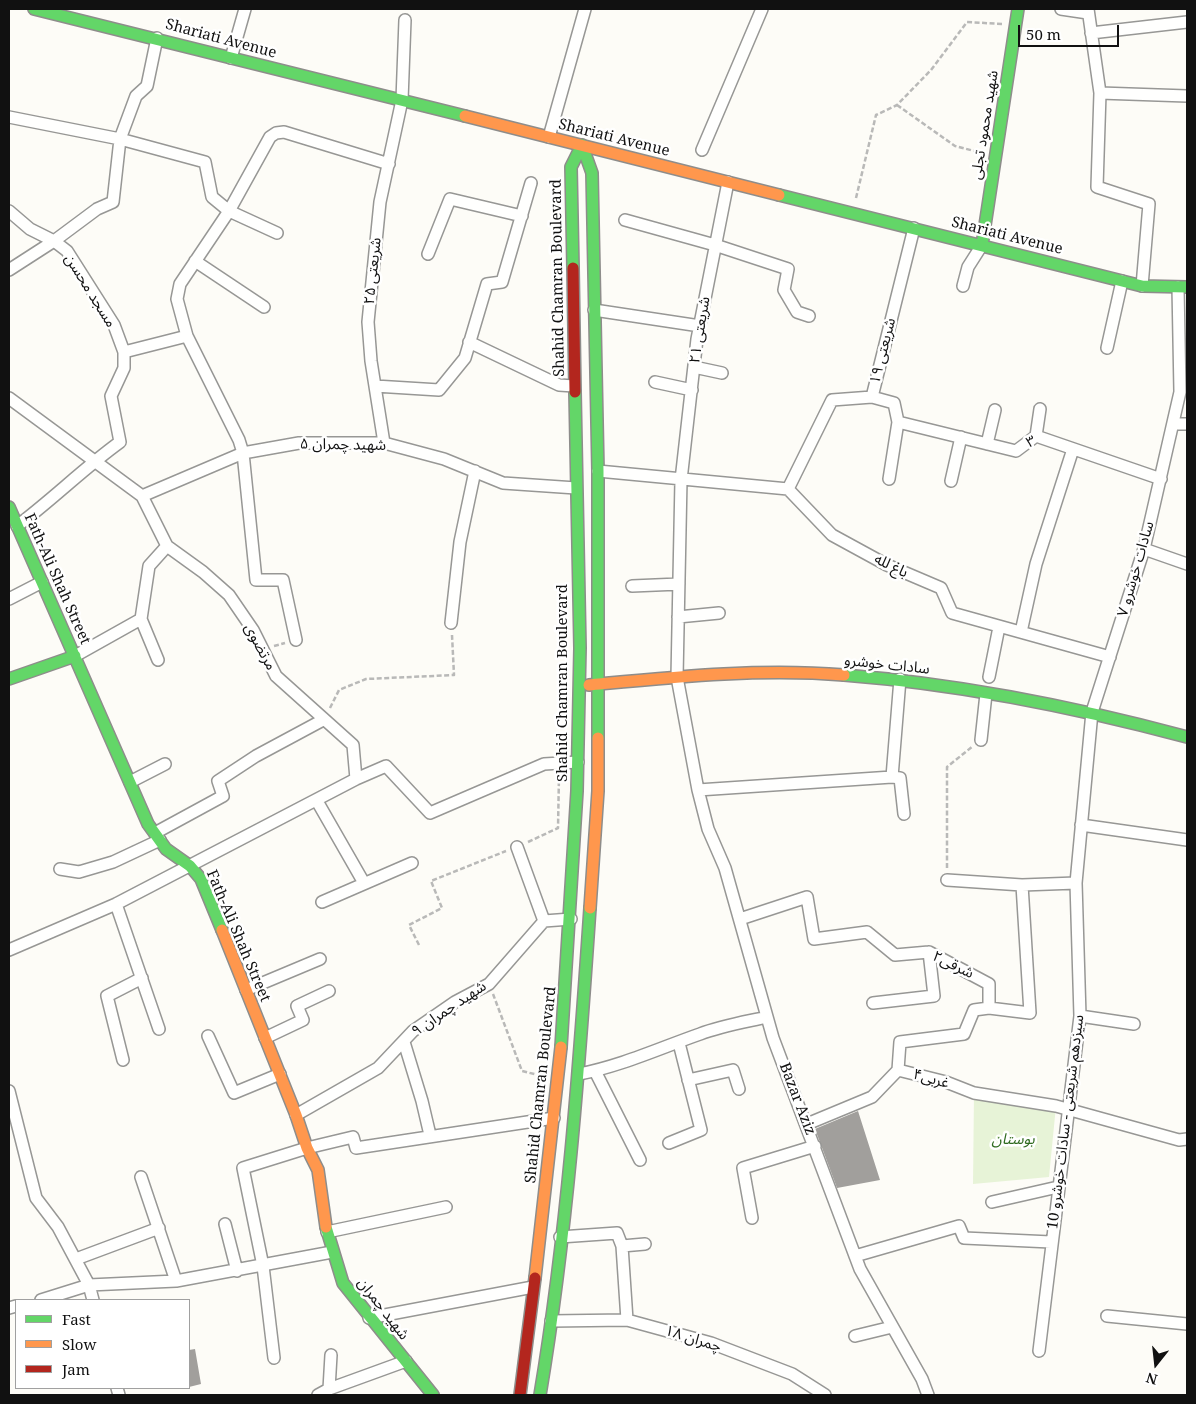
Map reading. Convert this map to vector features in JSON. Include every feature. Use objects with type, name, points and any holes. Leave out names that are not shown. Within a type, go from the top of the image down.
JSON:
[{"type":"main road","name":"Shariati Avenue","points":[[34,9],[157,38],[1142,286],[1183,287]]},
{"type":"main road","name":"شهید محمود تجلی","points":[[982,245],[1018,9]]},
{"type":"main road","points":[[540,1395],[551,1321],[580,1074],[598,791],[598,471],[592,173],[582,145]]},
{"type":"main road","name":"Shahid Chamran Boulevard","points":[[520,1395],[560,1071],[571,919],[578,762],[579,685],[571,168],[582,145]]},
{"type":"main road","points":[[573,321],[594,322]]},
{"type":"main road","name":"Fath-Ali Shah Street","points":[[9,507],[148,824],[166,848],[190,866],[200,879],[280,1074],[307,1148],[318,1170],[327,1232]]},
{"type":"main road","points":[[9,679],[75,656]]},
{"type":"main road","name":"سادات خوشرو","points":[[579,685],[598,685],[677,677],[795,671],[900,679],[1092,712],[1187,737]]},
{"type":"main road","points":[[560,1071],[580,1074]]},
{"type":"main road","name":"شهید چمران","points":[[327,1232],[343,1283],[369,1318],[433,1395]]},
{"type":"street","points":[[231,58],[245,9]]},
{"type":"street","points":[[549,137],[585,9]]},
{"type":"street","points":[[702,150],[762,9]]},
{"type":"street","points":[[1061,9],[1088,11],[1100,94],[1097,187],[1148,204],[1142,286]]},
{"type":"street","name":"شریعتی ۲۵","points":[[384,444],[370,361],[368,322],[380,202],[402,100],[405,20]]},
{"type":"street","points":[[1091,33],[1187,22]]},
{"type":"street","points":[[9,270],[54,241],[97,209],[112,202],[120,139],[136,96],[147,86],[157,38]]},
{"type":"street","points":[[1100,94],[1187,96]]},
{"type":"street","points":[[9,117],[120,139],[205,162],[212,197],[229,211],[277,233]]},
{"type":"street","points":[[296,640],[283,580],[256,580],[244,454],[239,440],[187,336],[177,299],[177,292],[229,211],[270,137],[276,132],[284,132],[388,164]]},
{"type":"street","name":"شریعتی ۲۱","points":[[678,616],[681,480],[694,367],[700,326],[728,182]]},
{"type":"street","points":[[375,386],[439,390],[464,358],[487,284],[502,282],[531,183]]},
{"type":"street","points":[[428,254],[450,198],[522,216]]},
{"type":"street","name":"مسجد محسن","points":[[9,211],[30,229],[54,241],[67,252],[114,325],[124,352],[124,368],[111,396],[120,442],[93,461],[53,500],[17,526]]},
{"type":"street","points":[[625,220],[715,245],[788,269],[784,290],[797,312],[809,316]]},
{"type":"street","name":"شریعتی ۱۹","points":[[788,489],[832,400],[872,397],[914,228]]},
{"type":"street","points":[[963,286],[968,267],[982,245]]},
{"type":"street","points":[[196,261],[264,307]]},
{"type":"street","points":[[1107,348],[1122,281]]},
{"type":"street","name":"سادات خوشرو ۷","points":[[1092,712],[1144,549],[1180,392],[1183,287]]},
{"type":"street","points":[[594,310],[700,326]]},
{"type":"street","points":[[124,352],[187,336]]},
{"type":"street","points":[[469,342],[559,386],[574,386]]},
{"type":"street","points":[[694,367],[722,374]]},
{"type":"street","points":[[655,382],[692,390]]},
{"type":"street","points":[[872,397],[894,402],[898,422],[889,479]]},
{"type":"street","points":[[9,398],[142,496],[167,546],[148,566],[141,619],[158,660]]},
{"type":"street","points":[[1036,436],[1040,409]]},
{"type":"street","points":[[987,444],[995,410]]},
{"type":"street","name":"۳","points":[[898,422],[1016,451],[1036,436],[1161,479]]},
{"type":"street","points":[[1173,424],[1187,424]]},
{"type":"street","points":[[951,481],[961,437]]},
{"type":"street","name":"شهید چمران ۵","points":[[142,496],[244,454],[298,443],[384,444],[444,459],[503,483],[576,488]]},
{"type":"street","points":[[1020,632],[1036,564],[1073,450]]},
{"type":"street","points":[[451,623],[460,542],[475,471]]},
{"type":"street","points":[[598,471],[788,489]]},
{"type":"street","name":"باغ لله","points":[[788,489],[832,535],[887,565],[941,588],[952,613],[1110,657]]},
{"type":"street","name":"مرتضوی","points":[[167,546],[203,572],[229,595],[254,630],[276,676],[323,720],[354,745],[356,779]]},
{"type":"street","points":[[1144,549],[1187,564]]},
{"type":"street","points":[[9,599],[42,582]]},
{"type":"street","points":[[632,586],[679,584]]},
{"type":"street","points":[[678,616],[719,613]]},
{"type":"street","name":"Bazar Aziz","points":[[678,616],[677,677],[698,790],[708,829],[725,868],[773,1038],[807,1124],[860,1269],[922,1379],[928,1395]]},
{"type":"street","points":[[75,656],[141,619]]},
{"type":"street","points":[[989,677],[999,627]]},
{"type":"street","points":[[892,777],[900,679]]},
{"type":"street","points":[[981,740],[986,694]]},
{"type":"street","name":"سیزدهم شریعتی - سادات خوشرو 10","points":[[1039,1351],[1046,1310],[1051,1242],[1080,1016],[1076,883],[1092,712]]},
{"type":"street","points":[[60,869],[79,872],[113,862],[223,796],[218,781],[256,756],[323,720]]},
{"type":"street","points":[[9,950],[116,904],[356,779],[386,766],[430,814],[544,764],[578,762]]},
{"type":"street","points":[[130,782],[165,764]]},
{"type":"street","points":[[698,790],[892,777],[900,778],[904,814]]},
{"type":"street","points":[[317,801],[364,883]]},
{"type":"street","points":[[1081,825],[1187,840]]},
{"type":"street","points":[[517,847],[544,921],[571,919]]},
{"type":"street","points":[[322,902],[412,863]]},
{"type":"street","points":[[947,880],[1022,885],[1076,883]]},
{"type":"street","points":[[898,1070],[900,1042],[964,1034],[974,1010],[989,1008],[1030,1013],[1022,885]]},
{"type":"street","name":"شرقی۲","points":[[740,919],[807,897],[814,939],[867,932],[895,955],[929,952],[989,984],[989,1008]]},
{"type":"street","points":[[116,904],[159,1030]]},
{"type":"street","name":"شهید چمران ۹","points":[[296,1115],[378,1068],[413,1031],[455,1002],[489,984],[544,921]]},
{"type":"street","points":[[873,1003],[934,996],[929,952]]},
{"type":"street","points":[[246,990],[320,959]]},
{"type":"street","points":[[123,1060],[107,996],[142,978]]},
{"type":"street","points":[[265,1038],[303,1020],[297,1006],[329,991]]},
{"type":"street","points":[[1080,1016],[1134,1024]]},
{"type":"street","points":[[580,1074],[595,1071],[679,1043],[700,1034],[767,1017]]},
{"type":"street","points":[[208,1036],[234,1093],[280,1074]]},
{"type":"street","points":[[404,1042],[430,1135]]},
{"type":"street","points":[[669,1143],[701,1130],[679,1043]]},
{"type":"street","points":[[688,1080],[733,1070],[739,1089]]},
{"type":"street","name":"غربی۴","points":[[807,1124],[872,1098],[898,1070],[946,1082],[974,1093],[1069,1109],[1178,1140],[1187,1139]]},
{"type":"street","points":[[595,1071],[640,1160]]},
{"type":"street","points":[[9,1091],[15,1137],[36,1198],[58,1227],[90,1285],[94,1299]]},
{"type":"street","points":[[274,1358],[263,1266],[243,1168],[307,1148],[353,1137],[356,1148],[430,1135],[554,1118]]},
{"type":"street","points":[[752,1218],[743,1168],[815,1146]]},
{"type":"street","points":[[141,1177],[176,1281]]},
{"type":"street","points":[[992,1202],[1058,1187]]},
{"type":"street","points":[[327,1232],[446,1208]]},
{"type":"street","points":[[225,1224],[236,1271]]},
{"type":"street","points":[[856,1256],[959,1226],[964,1238],[1051,1242]]},
{"type":"street","points":[[76,1259],[159,1228]]},
{"type":"street","points":[[560,1237],[617,1233],[622,1246],[627,1320]]},
{"type":"street","points":[[622,1246],[645,1244]]},
{"type":"street","points":[[44,1299],[90,1285],[176,1281],[332,1252]]},
{"type":"street","points":[[369,1318],[532,1287]]},
{"type":"street","points":[[1108,1316],[1187,1324]]},
{"type":"street","name":"چمران ۱۸","points":[[551,1321],[627,1320],[711,1343],[792,1374],[825,1395]]},
{"type":"street","points":[[855,1336],[892,1327]]},
{"type":"street","points":[[329,1389],[332,1354]]},
{"type":"street","points":[[318,1395],[329,1389],[406,1361]]},
{"type":"path","points":[[852,213],[876,115],[897,105],[931,70],[966,22],[1016,24]]},
{"type":"path","points":[[897,105],[955,146],[996,156]]},
{"type":"path","points":[[323,720],[339,690],[366,679],[454,675],[451,623]]},
{"type":"path","points":[[263,649],[296,640]]},
{"type":"path","points":[[947,880],[947,767],[981,740]]},
{"type":"path","points":[[419,944],[409,925],[442,908],[431,882],[517,847]]},
{"type":"path","points":[[489,984],[522,1071],[538,1075],[541,1099]]},
{"type":"green space","name":"بوستان","points":[[974,1093],[1056,1106],[1049,1177],[973,1184]]},
{"type":"building","points":[[858,1111],[880,1180],[837,1188],[815,1129]]},
{"type":"building","points":[[195,1349],[201,1384],[190,1387],[190,1350]]},
{"type":"traffic: fast","points":[[34,9],[465,116]]},
{"type":"traffic: fast","points":[[982,245],[1018,9]]},
{"type":"traffic: fast","points":[[573,268],[571,167],[582,145]]},
{"type":"traffic: fast","points":[[582,145],[592,173],[598,471],[598,738]]},
{"type":"traffic: fast","points":[[779,195],[1142,286],[1187,287]]},
{"type":"traffic: fast","points":[[561,1047],[577,791],[580,648],[575,392]]},
{"type":"traffic: fast","points":[[9,507],[148,824],[166,849],[190,866],[201,879],[222,930]]},
{"type":"traffic: fast","points":[[9,679],[75,656]]},
{"type":"traffic: fast","points":[[844,675],[931,684],[1017,698],[1187,737]]},
{"type":"traffic: fast","points":[[540,1395],[565,1213],[590,908]]},
{"type":"traffic: fast","points":[[326,1227],[343,1283],[433,1395]]},
{"type":"traffic: slow","points":[[465,116],[779,195]]},
{"type":"traffic: slow","points":[[589,685],[685,676],[748,673],[780,672],[844,675]]},
{"type":"traffic: slow","points":[[590,908],[598,791],[598,738]]},
{"type":"traffic: slow","points":[[222,930],[296,1115],[307,1148],[318,1170],[326,1227]]},
{"type":"traffic: slow","points":[[535,1278],[561,1047]]},
{"type":"traffic: jam","points":[[573,268],[575,392]]},
{"type":"traffic: jam","points":[[520,1395],[535,1278]]}]
